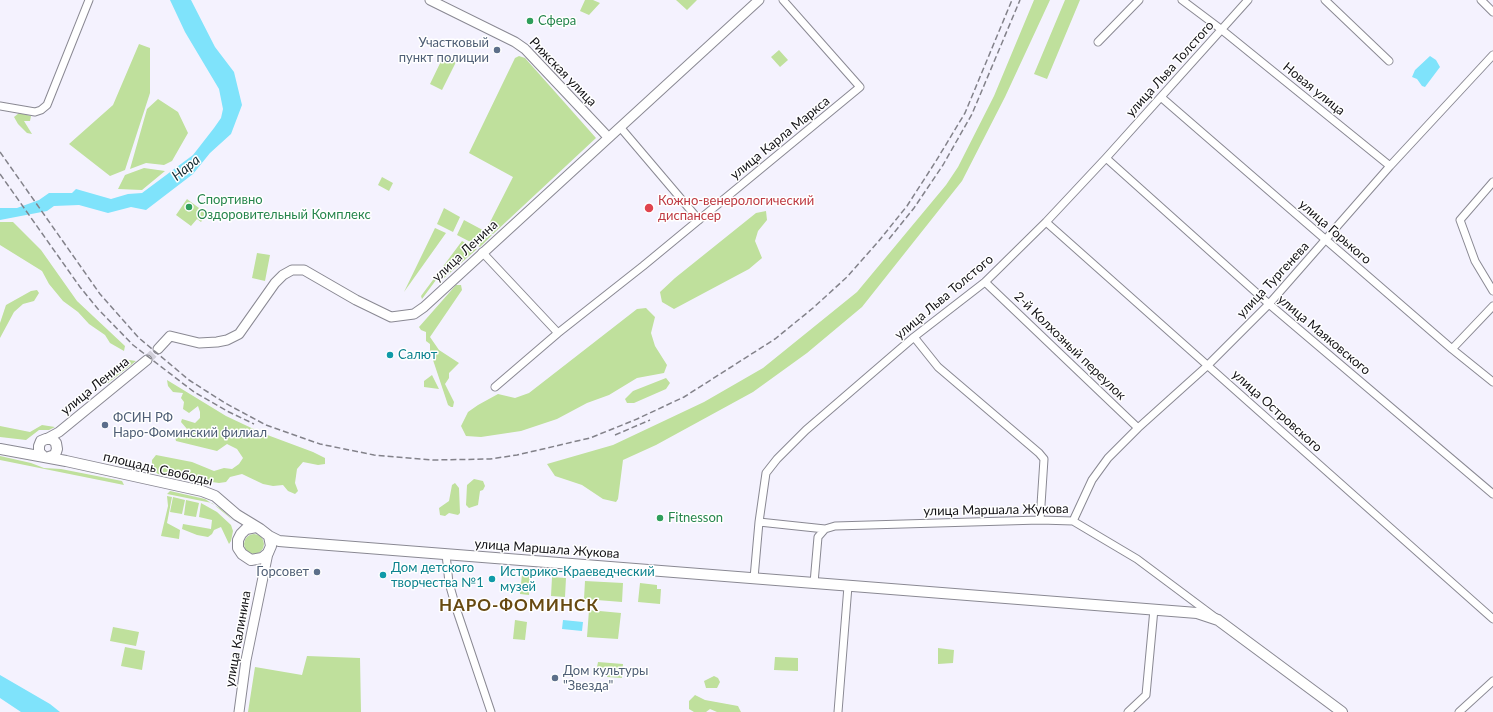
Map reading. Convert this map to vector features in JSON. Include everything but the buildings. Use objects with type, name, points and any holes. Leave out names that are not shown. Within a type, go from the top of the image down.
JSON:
[{"type":"main road","points":[[24,452],[44,440],[52,439],[66,460]]},
{"type":"main road","points":[[44,440],[39,446],[39,452],[46,457],[55,455],[57,446]]},
{"type":"main road","name":"площадь Свободы","points":[[0,449],[66,460],[202,491],[215,496],[237,515],[256,527]]},
{"type":"main road","points":[[237,515],[241,534]]},
{"type":"main road","points":[[269,552],[271,543],[269,536],[256,527],[246,529],[241,534],[238,540],[238,548],[244,557],[255,560],[262,558],[269,552],[279,541]]},
{"type":"main road","name":"улица Маршала Жукова","points":[[269,536],[279,541],[1197,613],[1218,620],[1342,712]]},
{"type":"street","points":[[0,106],[35,112],[41,110],[47,105],[89,0]]},
{"type":"street","name":"Рижская улица","points":[[430,0],[515,42],[525,49],[608,137]]},
{"type":"street","name":"улица Ленина","points":[[158,349],[170,336],[199,343],[227,340],[239,334],[275,283],[283,275],[292,270],[304,270],[356,300],[391,317],[408,316],[424,307],[482,252],[759,0]]},
{"type":"street","name":"улица Карла Маркса","points":[[495,387],[558,333],[699,220],[860,87],[784,0]]},
{"type":"street","points":[[1098,42],[1139,0]]},
{"type":"street","name":"Новая улица","points":[[1182,0],[1222,30],[1390,166]]},
{"type":"street","name":"улица Льва Толстого","points":[[754,578],[759,522],[766,473],[777,459],[806,430],[914,337],[985,282],[1046,222],[1162,98],[1248,0]]},
{"type":"street","points":[[1326,0],[1389,61]]},
{"type":"street","points":[[1481,0],[1493,12]]},
{"type":"street","name":"улица Тургенева","points":[[1073,521],[1092,480],[1108,458],[1138,428],[1208,366],[1269,304],[1390,166],[1493,55]]},
{"type":"street","name":"улица Горького","points":[[1162,98],[1452,349],[1493,382]]},
{"type":"street","points":[[620,127],[699,220]]},
{"type":"street","name":"улица Маяковского","points":[[1106,158],[1269,304],[1493,494]]},
{"type":"street","points":[[1493,182],[1460,220],[1475,261],[1493,291]]},
{"type":"street","name":"улица Островского","points":[[1046,222],[1493,619]]},
{"type":"street","points":[[482,252],[558,333]]},
{"type":"street","name":"2-й Колхозный переулок","points":[[985,282],[1138,428]]},
{"type":"street","points":[[1452,349],[1493,306]]},
{"type":"street","points":[[914,337],[943,372],[1039,453],[1044,459],[1040,520]]},
{"type":"street","name":"улица Ленина","points":[[44,440],[59,432],[147,360]]},
{"type":"street","name":"улица Ленина","points":[[57,446],[59,432]]},
{"type":"street","name":"улица Маршала Жукова","points":[[759,522],[825,529],[835,526],[1040,520],[1073,521],[1137,559],[1218,620]]},
{"type":"street","points":[[814,583],[818,537],[825,529]]},
{"type":"street","name":"улица Калинина","points":[[239,712],[246,660],[263,571],[269,552]]},
{"type":"street","points":[[446,554],[449,583],[491,712]]},
{"type":"street","points":[[255,560],[263,571]]},
{"type":"street","points":[[838,712],[848,586]]},
{"type":"street","points":[[1128,712],[1146,695],[1154,609]]},
{"type":"street","points":[[1459,712],[1493,681]]},
{"type":"green space","points":[[585,0],[593,0],[600,3],[589,15],[580,11]]},
{"type":"green space","points":[[676,0],[697,0],[687,10]]},
{"type":"green space","points":[[1034,0],[1050,0],[1005,97],[962,181],[862,307],[807,353],[753,392],[656,445],[623,460],[618,499],[616,502],[603,499],[582,485],[555,476],[547,464],[613,445],[704,402],[763,368],[857,292],[946,185],[958,167],[994,96]]},
{"type":"green space","points":[[1065,0],[1080,0],[1047,79],[1034,74]]},
{"type":"green space","points":[[139,44],[150,48],[150,93],[125,170],[110,176],[69,144],[113,105]]},
{"type":"green space","points":[[779,50],[788,60],[780,67],[771,57]]},
{"type":"green space","points":[[444,55],[456,62],[442,90],[430,84]]},
{"type":"green space","points":[[519,56],[525,58],[596,138],[493,234],[486,230],[513,177],[469,153],[515,58]]},
{"type":"green space","points":[[158,99],[178,112],[188,133],[172,161],[164,165],[146,163],[130,169],[147,109]]},
{"type":"green space","points":[[19,113],[31,116],[30,121],[24,121],[32,134],[27,133],[18,124],[14,117]]},
{"type":"green space","points":[[144,168],[165,171],[142,190],[118,189],[125,175]]},
{"type":"green space","points":[[382,177],[393,183],[389,191],[378,185]]},
{"type":"green space","name":"Спортивно Оздоровительный Комплекс","points":[[187,199],[207,214],[201,222],[197,219],[191,226],[176,215]]},
{"type":"green space","points":[[444,208],[460,217],[453,232],[437,224]]},
{"type":"green space","points":[[766,211],[767,220],[758,231],[755,241],[762,258],[749,269],[674,309],[662,302],[660,292],[675,278],[756,213]]},
{"type":"green space","points":[[464,220],[492,235],[480,247],[457,235]]},
{"type":"green space","points":[[0,222],[13,222],[41,250],[77,301],[125,346],[124,351],[110,343],[105,335],[89,324],[78,312],[63,301],[49,284],[42,271],[0,245]]},
{"type":"green space","points":[[435,228],[446,233],[404,292]]},
{"type":"green space","points":[[462,241],[477,249],[443,279],[436,280],[422,299],[421,296]]},
{"type":"green space","points":[[257,253],[270,255],[265,281],[252,278]]},
{"type":"green space","points":[[456,285],[461,285],[462,290],[430,337],[439,350],[459,363],[449,373],[449,378],[445,384],[454,402],[453,407],[451,407],[448,405],[430,351],[430,344],[426,341],[426,332],[421,330],[419,327]]},
{"type":"green space","points":[[37,290],[39,293],[34,301],[23,304],[14,312],[0,338],[0,323],[6,305],[31,291]]},
{"type":"green space","points":[[646,308],[655,317],[651,333],[655,346],[667,365],[664,373],[637,378],[609,395],[587,403],[557,419],[521,431],[481,437],[466,436],[461,426],[468,412],[498,394],[515,398],[529,393],[637,309]]},
{"type":"green space","points":[[122,359],[136,361],[108,383],[103,382],[104,378],[110,379],[120,371]]},
{"type":"green space","points":[[432,375],[439,389],[424,387],[424,381]]},
{"type":"green space","points":[[666,378],[670,383],[666,389],[634,403],[627,403],[625,399],[633,391]]},
{"type":"green space","points":[[167,380],[226,416],[262,433],[325,458],[325,464],[318,465],[303,462],[297,469],[295,483],[298,491],[295,494],[288,491],[283,485],[273,486],[263,484],[242,474],[230,477],[226,482],[219,483],[158,474],[152,469],[152,460],[156,455],[192,462],[214,471],[224,468],[232,469],[239,464],[243,458],[237,449],[227,444],[217,451],[176,441],[175,437],[177,435],[184,435],[187,429],[181,422],[182,419],[195,423],[200,418],[200,412],[198,406],[189,413],[183,409],[184,402],[181,398],[183,393],[173,392],[168,386]]},
{"type":"green space","points":[[42,425],[55,427],[49,430],[39,430],[26,440],[0,437],[0,426],[30,432]]},
{"type":"green space","points":[[0,456],[31,463],[44,468],[61,469],[122,481],[124,485],[0,460]]},
{"type":"green space","points":[[474,479],[483,481],[485,486],[483,490],[480,491],[478,505],[469,508],[466,505],[467,485]]},
{"type":"green space","points":[[455,483],[459,488],[460,513],[458,515],[449,513],[445,516],[440,515],[439,508],[449,501],[452,485]]},
{"type":"green space","points":[[170,491],[205,499],[211,503],[167,494]]},
{"type":"green space","points":[[167,496],[172,497],[167,523],[180,530],[179,539],[161,536],[168,506]]},
{"type":"green space","points":[[173,497],[185,500],[182,514],[170,512]]},
{"type":"green space","points":[[186,500],[199,503],[196,517],[184,515]]},
{"type":"green space","points":[[201,503],[217,512],[231,525],[233,531],[229,544],[221,527],[214,530],[208,537],[197,535],[182,529],[183,524],[211,529],[212,520],[199,517]]},
{"type":"green space","points":[[215,505],[221,509],[235,522]]},
{"type":"green space","points":[[254,534],[261,537],[264,544],[261,551],[254,554],[247,551],[244,544],[247,537]]},
{"type":"green space","points":[[522,574],[530,575],[529,595],[520,594]]},
{"type":"green space","points":[[552,577],[566,578],[565,597],[551,596]]},
{"type":"green space","points":[[585,581],[623,583],[622,602],[584,599]]},
{"type":"green space","points":[[640,583],[657,585],[657,589],[661,589],[660,604],[638,602]]},
{"type":"green space","points":[[589,610],[621,613],[618,639],[587,637]]},
{"type":"green space","points":[[515,620],[527,622],[525,640],[513,639]]},
{"type":"green space","points":[[113,627],[139,632],[136,646],[110,641]]},
{"type":"green space","points":[[125,647],[145,651],[142,670],[121,666]]},
{"type":"green space","points":[[938,648],[954,650],[953,663],[938,664]]},
{"type":"green space","points":[[307,656],[360,658],[361,712],[248,712],[255,667],[302,675]]},
{"type":"green space","points":[[775,657],[798,658],[798,671],[774,670]]},
{"type":"green space","points":[[598,662],[623,664],[622,678],[607,677],[608,668],[597,667]]},
{"type":"green space","points":[[714,676],[718,678],[720,682],[717,688],[706,688],[704,681]]},
{"type":"green space","points":[[695,695],[705,700],[738,706],[741,712],[717,712],[710,709],[706,712],[694,712],[689,709],[689,701]]},
{"type":"water","name":"Нара","points":[[170,0],[191,0],[215,47],[234,72],[242,105],[231,134],[210,153],[193,174],[146,210],[131,207],[108,213],[79,205],[54,206],[47,211],[0,220],[0,208],[17,208],[39,200],[49,193],[72,193],[76,189],[111,199],[128,194],[142,193],[193,155],[214,128],[221,118],[223,109],[219,89],[185,32]]},
{"type":"water","points":[[1430,56],[1436,60],[1440,67],[1425,87],[1422,86],[1417,79],[1412,77],[1415,70]]},
{"type":"water","points":[[563,620],[583,622],[582,631],[562,629]]},
{"type":"water","points":[[0,675],[50,704],[60,712],[21,712],[0,698]]},
{"type":"tunnel","points":[[147,360],[158,349]]},
{"type":"railway","points":[[0,152],[100,294],[139,338],[189,380],[225,403],[266,425],[320,444],[374,455],[433,460],[490,459],[517,455],[590,438],[637,419],[684,397],[775,339],[813,308],[847,277],[907,206],[965,113],[1012,0]]},
{"type":"railway","points":[[889,239],[914,208],[943,165],[972,114],[1020,0]]},
{"type":"railway","points":[[0,174],[80,287],[98,309],[133,345],[194,392],[254,424]]},
{"type":"railway","points":[[615,435],[650,420]]},
{"type":"place","name":"Сфера","points":[[530,21]]},
{"type":"place","name":"Участковый пункт полиции","points":[[497,50]]},
{"type":"place","name":"Спортивно Оздоровительный Комплекс","points":[[189,207]]},
{"type":"place","name":"Кожно-венерологический диспансер","points":[[649,208]]},
{"type":"place","name":"Салют","points":[[390,355]]},
{"type":"place","name":"ФСИН РФ Наро-Фоминский филиал","points":[[105,425]]},
{"type":"place","name":"Fitnesson","points":[[660,518]]},
{"type":"place","name":"Горсовет","points":[[317,572]]},
{"type":"place","name":"Дом детского творчества №1","points":[[383,575]]},
{"type":"place","name":"Историко-Краеведческий музей","points":[[492,579]]},
{"type":"place","name":"Дом культуры \"Звезда\"","points":[[555,678]]},
{"type":"district","name":"НАРО-ФОМИНСК","points":[[519,606]]}]
